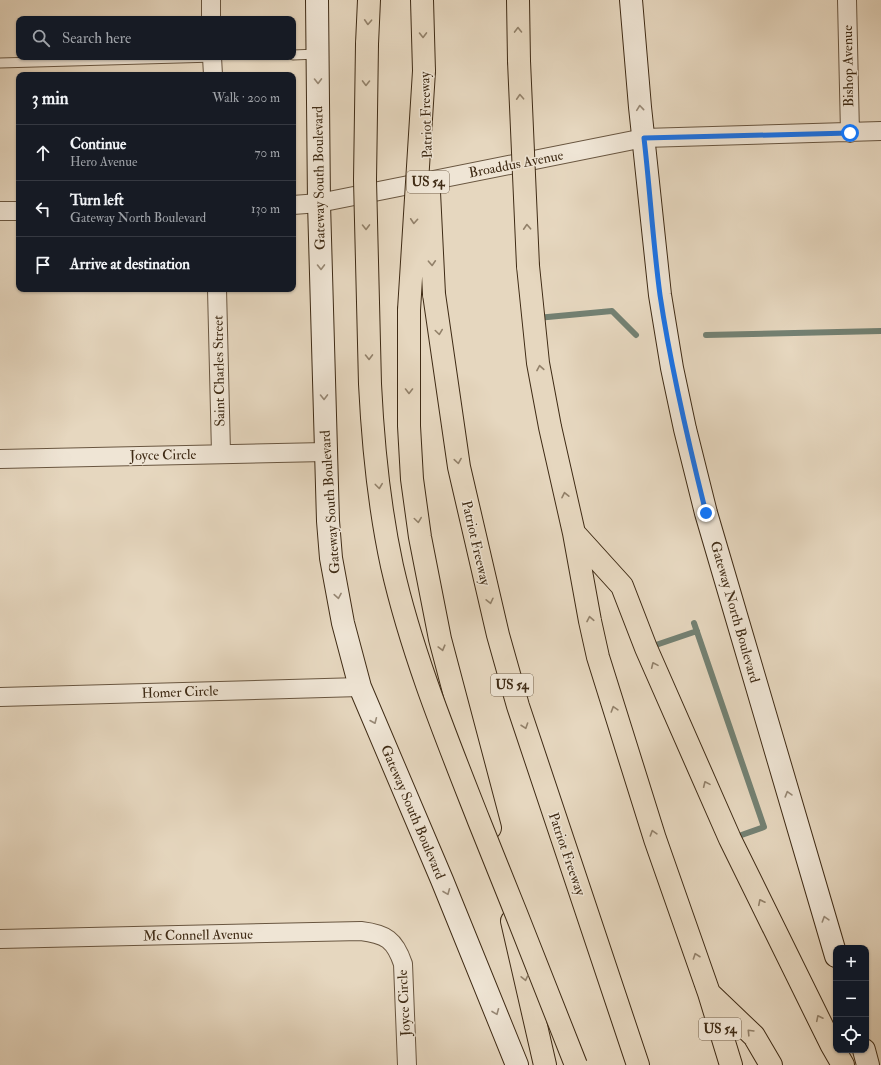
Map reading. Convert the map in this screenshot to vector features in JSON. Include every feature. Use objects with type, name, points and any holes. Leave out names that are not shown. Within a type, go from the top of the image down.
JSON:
[{"type":"highway","points":[[369,0],[365,180],[370,384],[371,416],[383,521],[392,566],[410,634],[445,735],[576,1065]]},
{"type":"highway","name":"Patriot Freeway","points":[[422,0],[434,294],[459,468],[498,636],[518,706],[638,1065]]},
{"type":"highway","name":"US 54","points":[[518,0],[519,60],[528,266],[538,362],[550,427],[574,534],[598,657],[655,839],[709,993],[731,1065]]},
{"type":"highway","points":[[424,71],[409,310],[412,479],[420,537],[440,639],[497,857],[545,1065]]},
{"type":"highway","points":[[574,534],[622,586],[650,656],[730,839],[843,1065]]},
{"type":"highway","points":[[709,993],[754,1036],[771,1065]]},
{"type":"main road","name":"Gateway South Boulevard","points":[[317,0],[319,203],[325,452],[331,558],[343,623],[360,687],[442,880],[517,1065]]},
{"type":"main road","name":"Gateway North Boulevard","points":[[631,0],[660,295],[672,368],[685,429],[713,536],[833,946]]},
{"type":"main road","points":[[865,1053],[868,1065]]},
{"type":"street","points":[[211,0],[211,16]]},
{"type":"street","name":"Bishop Avenue","points":[[847,0],[850,133]]},
{"type":"street","points":[[212,60],[213,72]]},
{"type":"street","name":"Broaddus Avenue","points":[[296,205],[319,203],[644,138],[881,131]]},
{"type":"street","points":[[0,211],[16,211]]},
{"type":"street","name":"Saint Charles Street","points":[[217,292],[221,453]]},
{"type":"street","name":"Joyce Circle","points":[[0,458],[325,452]]},
{"type":"street","name":"Homer Circle","points":[[0,697],[360,687]]},
{"type":"street","name":"Mc Connell Avenue","points":[[0,939],[361,931],[376,933],[384,936],[393,943]]},
{"type":"street","name":"Joyce Circle","points":[[393,943],[400,953],[403,964],[407,1065]]},
{"type":"lane","points":[[296,55],[317,54]]},
{"type":"lane","points":[[0,64],[121,60]]},
{"type":"waterway","points":[[537,318],[612,311],[636,335]]},
{"type":"waterway","points":[[706,335],[881,331]]},
{"type":"waterway","points":[[694,623],[764,827],[733,838]]},
{"type":"waterway","points":[[650,647],[697,631]]},
{"type":"route","points":[[706,513],[685,429],[672,368],[660,295],[644,138],[850,133]]}]
